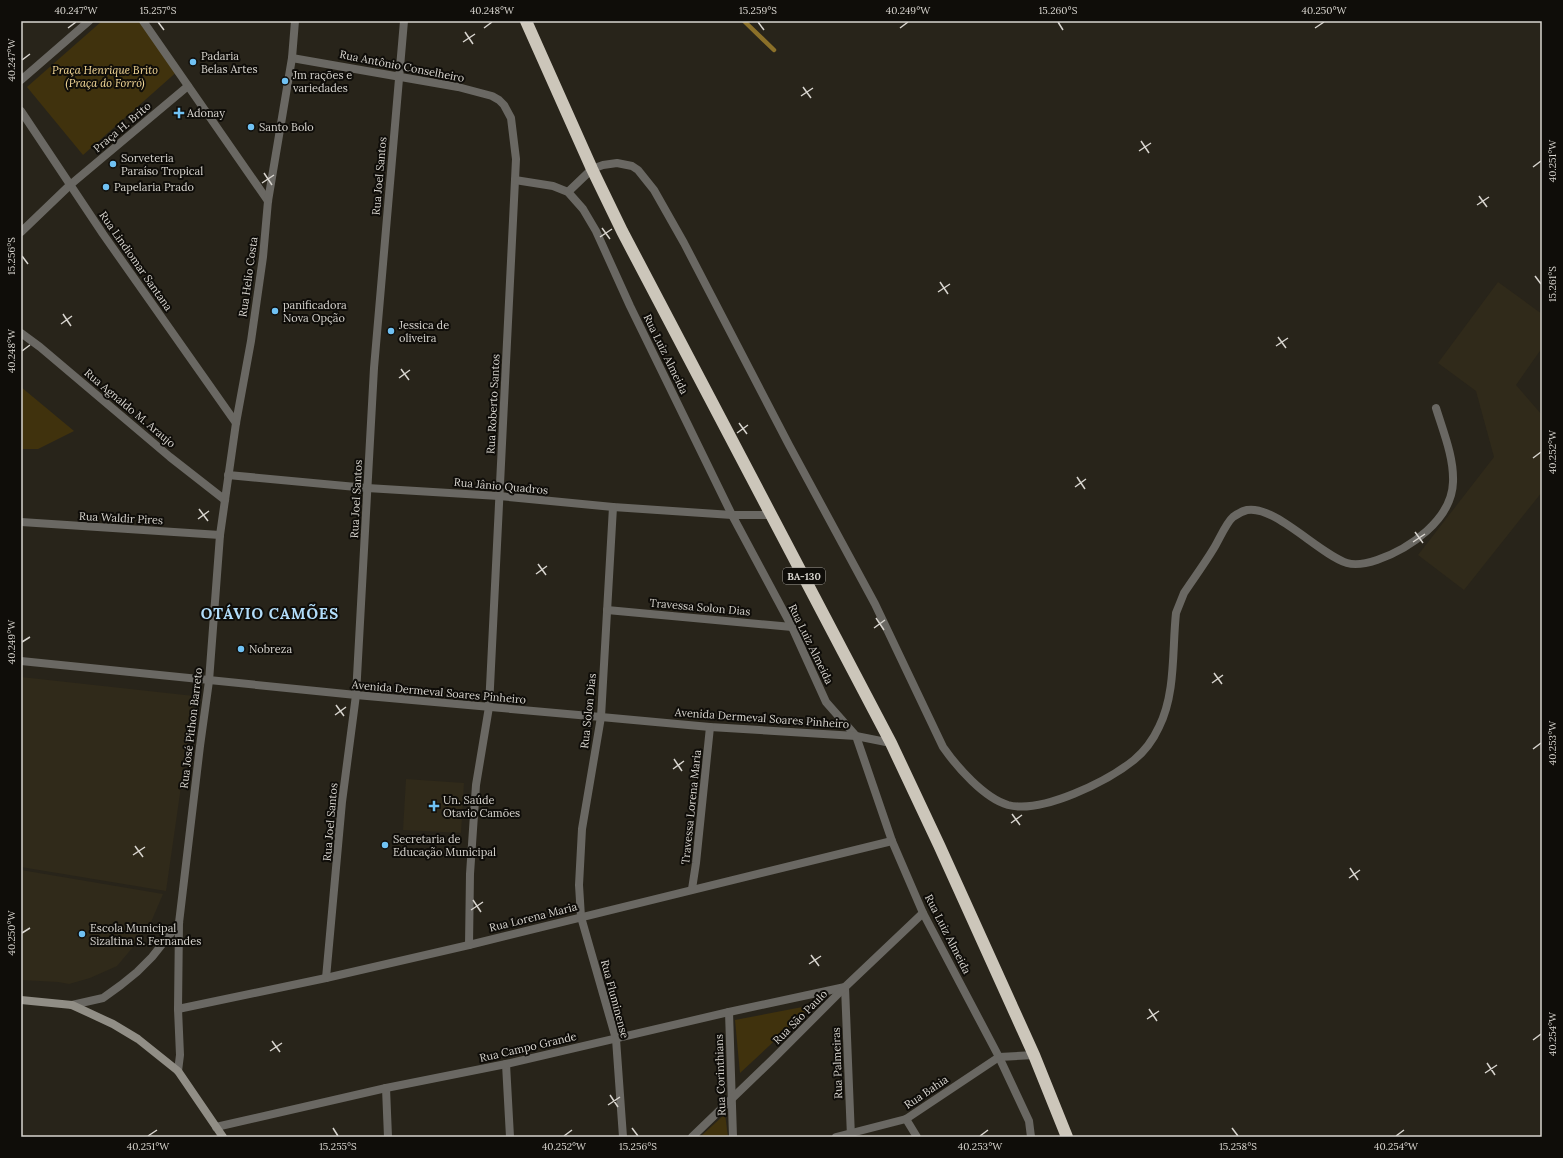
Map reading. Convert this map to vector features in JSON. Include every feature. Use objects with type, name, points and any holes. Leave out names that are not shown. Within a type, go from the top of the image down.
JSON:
[{"type":"highway","name":"BA-130","points":[[526,21],[592,169],[622,231],[891,743],[1034,1055],[1067,1137]]},
{"type":"street","points":[[21,80],[89,21]]},
{"type":"street","points":[[143,21],[268,201]]},
{"type":"street","name":"Rua Helio Costa","points":[[220,535],[236,423],[251,341],[263,257],[268,201],[292,58],[295,21]]},
{"type":"street","name":"Rua Joel Santos","points":[[326,978],[342,802],[356,695],[379,304],[404,21]]},
{"type":"street","name":"Rua Antônio Conselheiro","points":[[292,58],[458,87],[492,96],[504,105]]},
{"type":"street","name":"Praça H. Brito","points":[[21,232],[70,185],[188,86]]},
{"type":"street","name":"Rua Roberto Santos","points":[[470,945],[470,874],[475,800],[489,707],[516,159],[511,118],[504,105]]},
{"type":"street","name":"Rua Lindiomar Santana","points":[[21,111],[103,234],[236,423]]},
{"type":"street","points":[[568,192],[592,169],[609,163],[628,165],[638,170],[654,190],[684,243],[789,445],[875,604],[943,748],[967,777],[989,795],[1006,804],[1018,807],[1030,806],[1067,796],[1121,770],[1146,748],[1160,726],[1168,697],[1173,661],[1176,613],[1178,606],[1184,593],[1232,517],[1246,510],[1259,511],[1285,523],[1332,556],[1349,564],[1370,562],[1384,557],[1403,549],[1421,537],[1440,516],[1450,495],[1453,482],[1452,465],[1436,408]]},
{"type":"street","name":"Rua Luiz Almeida","points":[[515,180],[553,186],[568,192],[576,199],[596,230],[630,306],[732,514],[792,627],[826,702],[856,736],[892,841],[924,913],[999,1057],[1029,1121],[1031,1137]]},
{"type":"street","name":"Rua Agnaldo M. Araujo","points":[[21,333],[40,347],[170,458],[224,500]]},
{"type":"street","name":"Rua Jânio Quadros","points":[[228,476],[368,488],[499,496],[613,507],[772,515]]},
{"type":"street","name":"Rua Solon Dias","points":[[581,917],[578,885],[581,844],[601,717],[613,507]]},
{"type":"street","name":"Rua Waldir Pires","points":[[21,522],[220,535]]},
{"type":"street","name":"Rua José Pithon Barreto","points":[[178,1071],[180,1049],[178,1009],[179,923],[209,681],[220,535]]},
{"type":"street","name":"Travessa Solon Dias","points":[[607,610],[792,627]]},
{"type":"street","name":"Avenida Dermeval Soares Pinheiro","points":[[21,661],[209,681],[710,727],[856,736],[891,743]]},
{"type":"street","name":"Travessa Lorena Maria","points":[[692,889],[710,727]]},
{"type":"street","name":"Rua Lorena Maria","points":[[178,1009],[326,978],[470,945],[692,889],[892,841]]},
{"type":"street","name":"Rua São Paulo","points":[[692,1137],[845,987],[924,913]]},
{"type":"street","name":"Rua Fluminense","points":[[581,917],[616,1039],[623,1137]]},
{"type":"street","points":[[21,1000],[72,1005],[103,998],[137,972],[152,957],[179,923]]},
{"type":"street","name":"Rua Campo Grande","points":[[216,1127],[386,1088],[506,1064],[729,1012],[845,987]]},
{"type":"street","name":"Rua Palmeiras","points":[[845,987],[851,1135]]},
{"type":"street","points":[[72,1005],[124,1030],[138,1039],[178,1071],[223,1137]]},
{"type":"street","name":"Rua Corinthians","points":[[729,1012],[733,1137]]},
{"type":"street","points":[[999,1057],[1034,1055]]},
{"type":"street","name":"Rua Bahia","points":[[836,1137],[851,1135],[906,1119],[999,1057]]},
{"type":"street","points":[[506,1064],[510,1137]]},
{"type":"street","points":[[386,1088],[388,1137]]},
{"type":"street","points":[[906,1119],[917,1137]]},
{"type":"shaded area","points":[[1498,282],[1542,314],[1542,348],[1516,385],[1542,415],[1542,492],[1464,590],[1418,555],[1494,457],[1476,391],[1438,363]]},
{"type":"shaded area","points":[[21,677],[194,696],[166,891],[21,867]]},
{"type":"shaded area","name":"Un. Saúde Otavio Camões","points":[[406,779],[464,783],[461,833],[403,830]]},
{"type":"shaded area","name":"Escola Municipal Sizaltina S. Fernandes","points":[[21,870],[163,894],[151,922],[117,966],[90,978],[69,984],[21,980]]},
{"type":"green space","name":"Praça Henrique Brito (Praça do Forró)","points":[[102,21],[145,21],[180,69],[83,155],[27,87]]},
{"type":"green space","points":[[21,387],[74,431],[38,449],[21,449]]},
{"type":"green space","points":[[813,1005],[740,1073],[735,1020]]},
{"type":"green space","points":[[725,1114],[728,1137],[700,1137]]},
{"type":"waterway","points":[[744,21],[774,50]]},
{"type":"place","name":"Padaria Belas Artes","points":[[193,62]]},
{"type":"place","name":"Jm rações e variedades","points":[[285,81]]},
{"type":"place","name":"Adonay","points":[[179,113]]},
{"type":"place","name":"Santo Bolo","points":[[251,127]]},
{"type":"place","name":"Sorveteria Paraíso Tropical","points":[[113,164]]},
{"type":"place","name":"Papelaria Prado","points":[[106,187]]},
{"type":"place","name":"panificadora Nova Opção","points":[[275,311]]},
{"type":"place","name":"Jessica de oliveira","points":[[391,331]]},
{"type":"place","name":"Nobreza","points":[[241,649]]},
{"type":"place","name":"Un. Saúde Otavio Camões","points":[[434,806]]},
{"type":"place","name":"Secretaria de Educação Municipal","points":[[385,845]]},
{"type":"place","name":"Escola Municipal Sizaltina S. Fernandes","points":[[82,934]]},
{"type":"district","name":"OTÁVIO CAMÕES","points":[[270,614]]}]
